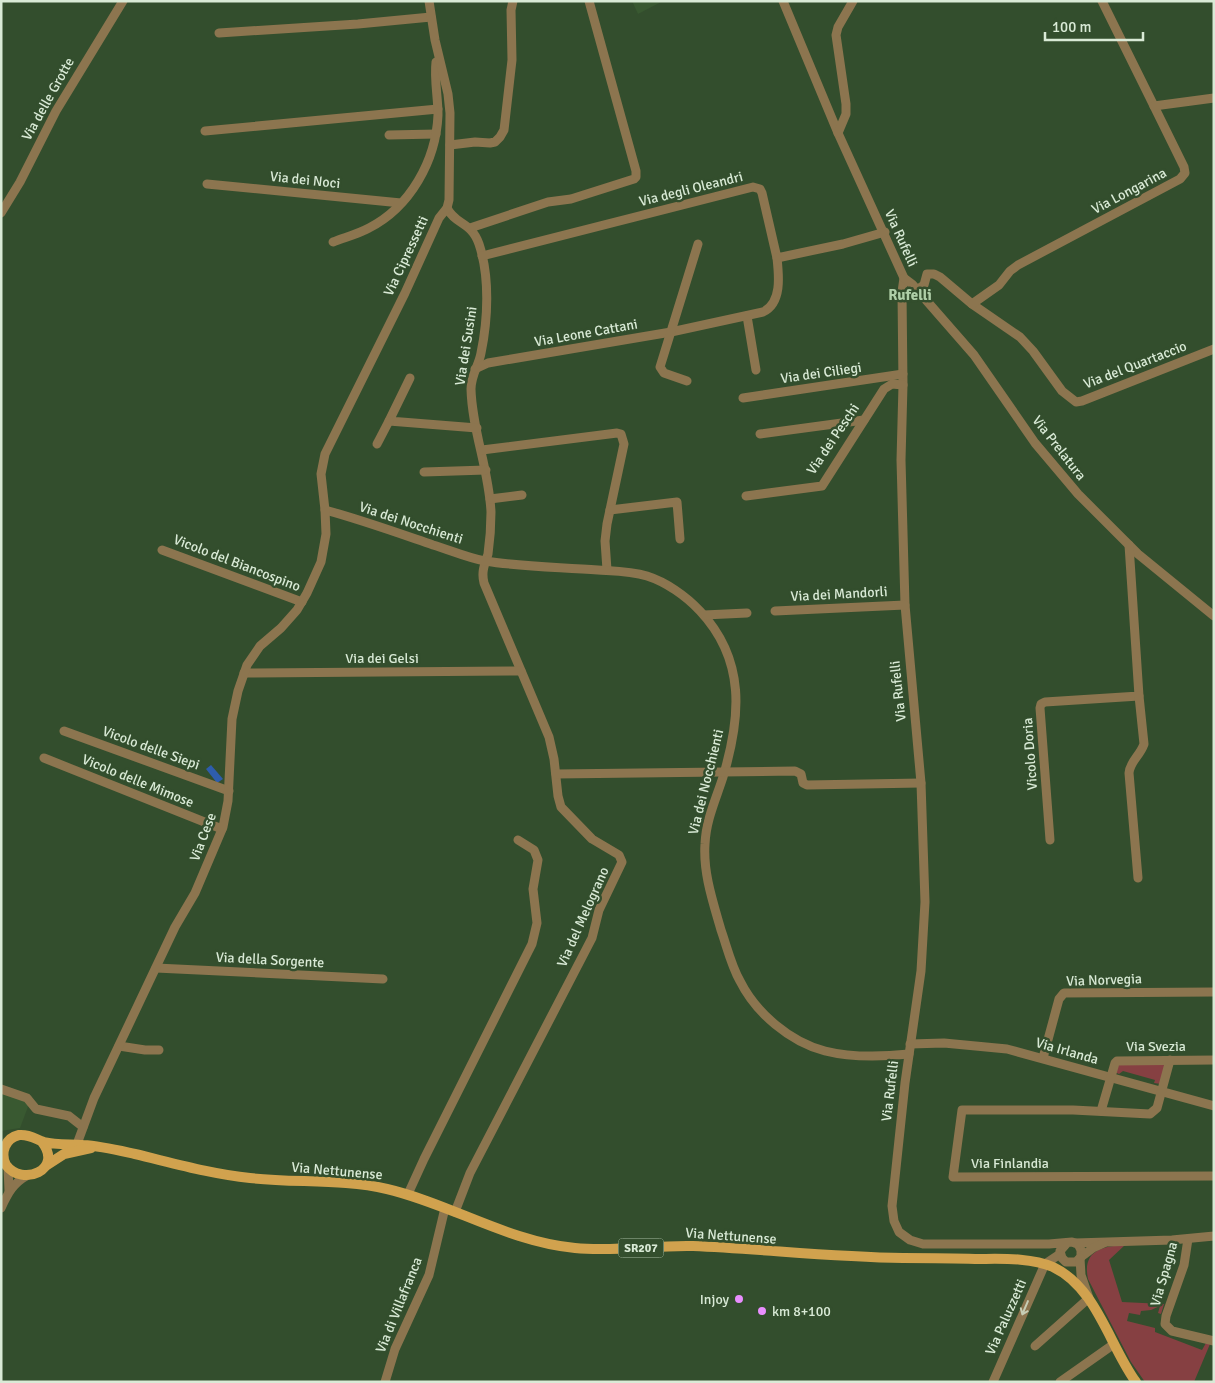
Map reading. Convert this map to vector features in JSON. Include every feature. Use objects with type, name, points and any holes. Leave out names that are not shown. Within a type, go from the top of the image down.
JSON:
[{"type":"main road","name":"Via Nettunense","points":[[5,1163],[3,1149],[5,1140],[21,1135],[29,1135],[42,1142],[96,1146],[234,1176],[360,1184],[408,1194],[521,1236],[574,1248],[610,1249],[692,1246],[852,1257],[988,1259],[1045,1264],[1063,1273],[1088,1298],[1136,1382]]},
{"type":"main road","points":[[42,1142],[48,1150],[47,1165]]},
{"type":"main road","name":"Via Nettunense","points":[[28,1175],[38,1172],[64,1154],[96,1146]]},
{"type":"main road","points":[[5,1163],[16,1173],[28,1175]]},
{"type":"street","name":"Via delle Grotte","points":[[1,213],[20,182],[56,110],[123,1]]},
{"type":"street","name":"Via Cipressetti","points":[[326,510],[321,474],[327,451],[408,286],[439,218],[447,208],[450,106],[438,56],[429,1]]},
{"type":"street","points":[[450,145],[495,142],[504,130],[512,60],[511,10],[513,1]]},
{"type":"street","points":[[470,228],[548,202],[571,199],[634,179],[636,176],[589,1]]},
{"type":"street","name":"Via Rufelli","points":[[783,1],[838,134],[904,278],[902,292],[903,385],[901,460],[904,605],[922,784],[925,894],[921,971],[909,1049],[892,1203],[894,1221],[899,1232],[913,1242],[927,1244],[1049,1244]]},
{"type":"street","points":[[838,134],[846,114],[846,104],[836,35],[854,1]]},
{"type":"street","points":[[1102,1],[1154,106],[1214,98]]},
{"type":"street","points":[[219,33],[431,17]]},
{"type":"street","points":[[334,242],[370,228],[388,215],[412,190],[423,172],[436,134],[438,108],[436,63],[438,56]]},
{"type":"street","name":"Via Longarina","points":[[972,304],[999,285],[1018,264],[1176,182],[1182,177],[1185,173],[1184,167],[1154,106]]},
{"type":"street","points":[[205,131],[438,108]]},
{"type":"street","points":[[389,135],[436,134]]},
{"type":"street","name":"Via dei Noci","points":[[207,184],[401,203]]},
{"type":"street","name":"Via degli Oleandri","points":[[482,256],[756,187],[762,193],[777,258]]},
{"type":"street","name":"Via dei Susini","points":[[447,208],[453,217],[470,228],[476,237],[482,256],[487,309],[480,356],[472,379],[471,392],[490,499],[490,530],[485,561]]},
{"type":"street","points":[[777,258],[837,245],[884,232]]},
{"type":"street","points":[[687,381],[667,375],[661,370],[660,364],[698,244]]},
{"type":"street","name":"Via Leone Cattani","points":[[475,369],[485,364],[671,332],[747,316],[766,310],[772,304],[778,282],[777,258]]},
{"type":"street","name":"Via del Quartaccio","points":[[917,290],[924,285],[926,274],[934,274],[946,281],[972,304],[1012,330],[1023,340],[1059,388],[1076,402],[1214,349]]},
{"type":"street","name":"Via Prelatura","points":[[904,278],[917,290],[974,355],[1026,429],[1060,473],[1092,509],[1166,579],[1214,616]]},
{"type":"street","points":[[747,316],[756,370]]},
{"type":"street","name":"Via Leone Cattani","points":[[480,356],[504,361]]},
{"type":"street","name":"Via dei Ciliegi","points":[[743,398],[903,374]]},
{"type":"street","points":[[377,444],[410,378]]},
{"type":"street","name":"Via dei Peschi","points":[[746,496],[822,486],[884,389],[892,384],[903,385]]},
{"type":"street","points":[[389,420],[477,428]]},
{"type":"street","points":[[760,434],[864,420]]},
{"type":"street","points":[[482,450],[620,433],[624,438],[624,444],[605,541],[607,570]]},
{"type":"street","points":[[424,472],[486,470]]},
{"type":"street","points":[[490,499],[522,495]]},
{"type":"street","points":[[610,510],[677,502],[680,539]]},
{"type":"street","name":"Via dei Nocchienti","points":[[326,510],[485,561],[607,570],[641,575],[658,580],[686,598],[704,615],[717,633],[726,650],[736,684],[737,701],[734,724],[724,771],[707,828],[706,864],[712,898],[736,973],[746,992],[776,1024],[820,1050],[859,1056],[881,1056],[909,1049]]},
{"type":"street","name":"Via Cese","points":[[77,1144],[94,1098],[175,927],[197,889],[222,829],[228,810],[231,724],[235,701],[244,673],[256,651],[287,622],[302,602],[322,557],[326,539],[326,510]]},
{"type":"street","points":[[1129,545],[1138,696],[1144,744],[1142,750],[1132,763],[1129,773],[1138,878]]},
{"type":"street","name":"Vicolo del Biancospino","points":[[162,550],[302,602]]},
{"type":"street","name":"Via del Melograno","points":[[450,1210],[592,938],[599,910],[622,863],[619,855],[595,841],[562,809],[558,798],[556,774],[549,737],[484,583],[482,570],[485,561]]},
{"type":"street","name":"Via dei Mandorli","points":[[775,611],[904,605]]},
{"type":"street","points":[[704,615],[747,613]]},
{"type":"street","name":"Via dei Gelsi","points":[[244,673],[520,671]]},
{"type":"street","name":"Vicolo Doria","points":[[1050,840],[1040,708],[1042,704],[1045,702],[1138,696]]},
{"type":"street","name":"Vicolo delle Siepi","points":[[64,730],[229,791]]},
{"type":"street","name":"Vicolo delle Mimose","points":[[44,758],[222,829]]},
{"type":"street","points":[[556,774],[724,771],[797,772],[801,774],[804,784],[808,786],[922,784]]},
{"type":"street","points":[[408,1194],[441,1124],[532,944],[537,923],[532,888],[538,860],[534,850],[518,840]]},
{"type":"street","name":"Via della Sorgente","points":[[156,968],[384,979]]},
{"type":"street","name":"Via Norvegia","points":[[1043,1058],[1059,999],[1064,993],[1214,992]]},
{"type":"street","name":"Via Irlanda","points":[[909,1049],[944,1043],[992,1046],[1043,1058],[1214,1106]]},
{"type":"street","points":[[119,1046],[159,1050]]},
{"type":"street","name":"Via Svezia","points":[[1111,1077],[1114,1063],[1119,1060],[1214,1060]]},
{"type":"street","name":"Via Finlandia","points":[[1170,1060],[1158,1108],[1150,1114],[1064,1110],[962,1110],[953,1177],[1214,1176]]},
{"type":"street","points":[[1100,1111],[1111,1077]]},
{"type":"street","points":[[1,1089],[27,1098],[36,1109],[69,1116],[83,1126]]},
{"type":"street","points":[[5,1163],[9,1190]]},
{"type":"street","points":[[1,1208],[9,1190],[28,1175]]},
{"type":"street","name":"Via di Villafranca","points":[[385,1382],[401,1335],[429,1275],[450,1210]]},
{"type":"street","points":[[1049,1244],[1188,1239],[1214,1236]]},
{"type":"street","name":"Via Spagna","points":[[1188,1239],[1184,1265],[1165,1323],[1172,1330],[1214,1341]]},
{"type":"street","points":[[1071,1242],[1062,1247],[1063,1273],[1074,1267],[1093,1248],[1110,1241]]},
{"type":"street","points":[[1035,1346],[1088,1298],[1081,1276],[1080,1259],[1082,1250],[1071,1242]]},
{"type":"street","points":[[1049,1244],[1070,1263],[1080,1259]]},
{"type":"street","points":[[1045,1264],[1062,1256]]},
{"type":"street","name":"Via Paluzzetti","points":[[993,1382],[1045,1264]]},
{"type":"street","points":[[1060,1382],[1114,1344]]},
{"type":"shaded area","points":[[632,1],[663,1],[638,14]]},
{"type":"shaded area","points":[[1120,1063],[1163,1064],[1165,1067],[1161,1084],[1154,1083],[1155,1080],[1123,1071],[1119,1074],[1115,1072]]},
{"type":"shaded area","points":[[1,1084],[32,1096],[20,1128],[1,1131]]},
{"type":"shaded area","points":[[1125,1245],[1109,1260],[1122,1302],[1164,1304],[1161,1314],[1158,1313],[1160,1306],[1151,1310],[1141,1311],[1140,1315],[1129,1313],[1127,1321],[1155,1328],[1155,1332],[1202,1350],[1206,1343],[1210,1344],[1194,1382],[1145,1382],[1131,1362],[1088,1279],[1088,1262],[1091,1256],[1102,1249]]},
{"type":"water","points":[[211,765],[223,779],[217,783],[206,769]]},
{"type":"place","name":"Injoy","points":[[739,1299]]},
{"type":"place","name":"km 8+100","points":[[762,1311]]},
{"type":"district","name":"Rufelli","points":[[910,295]]}]
